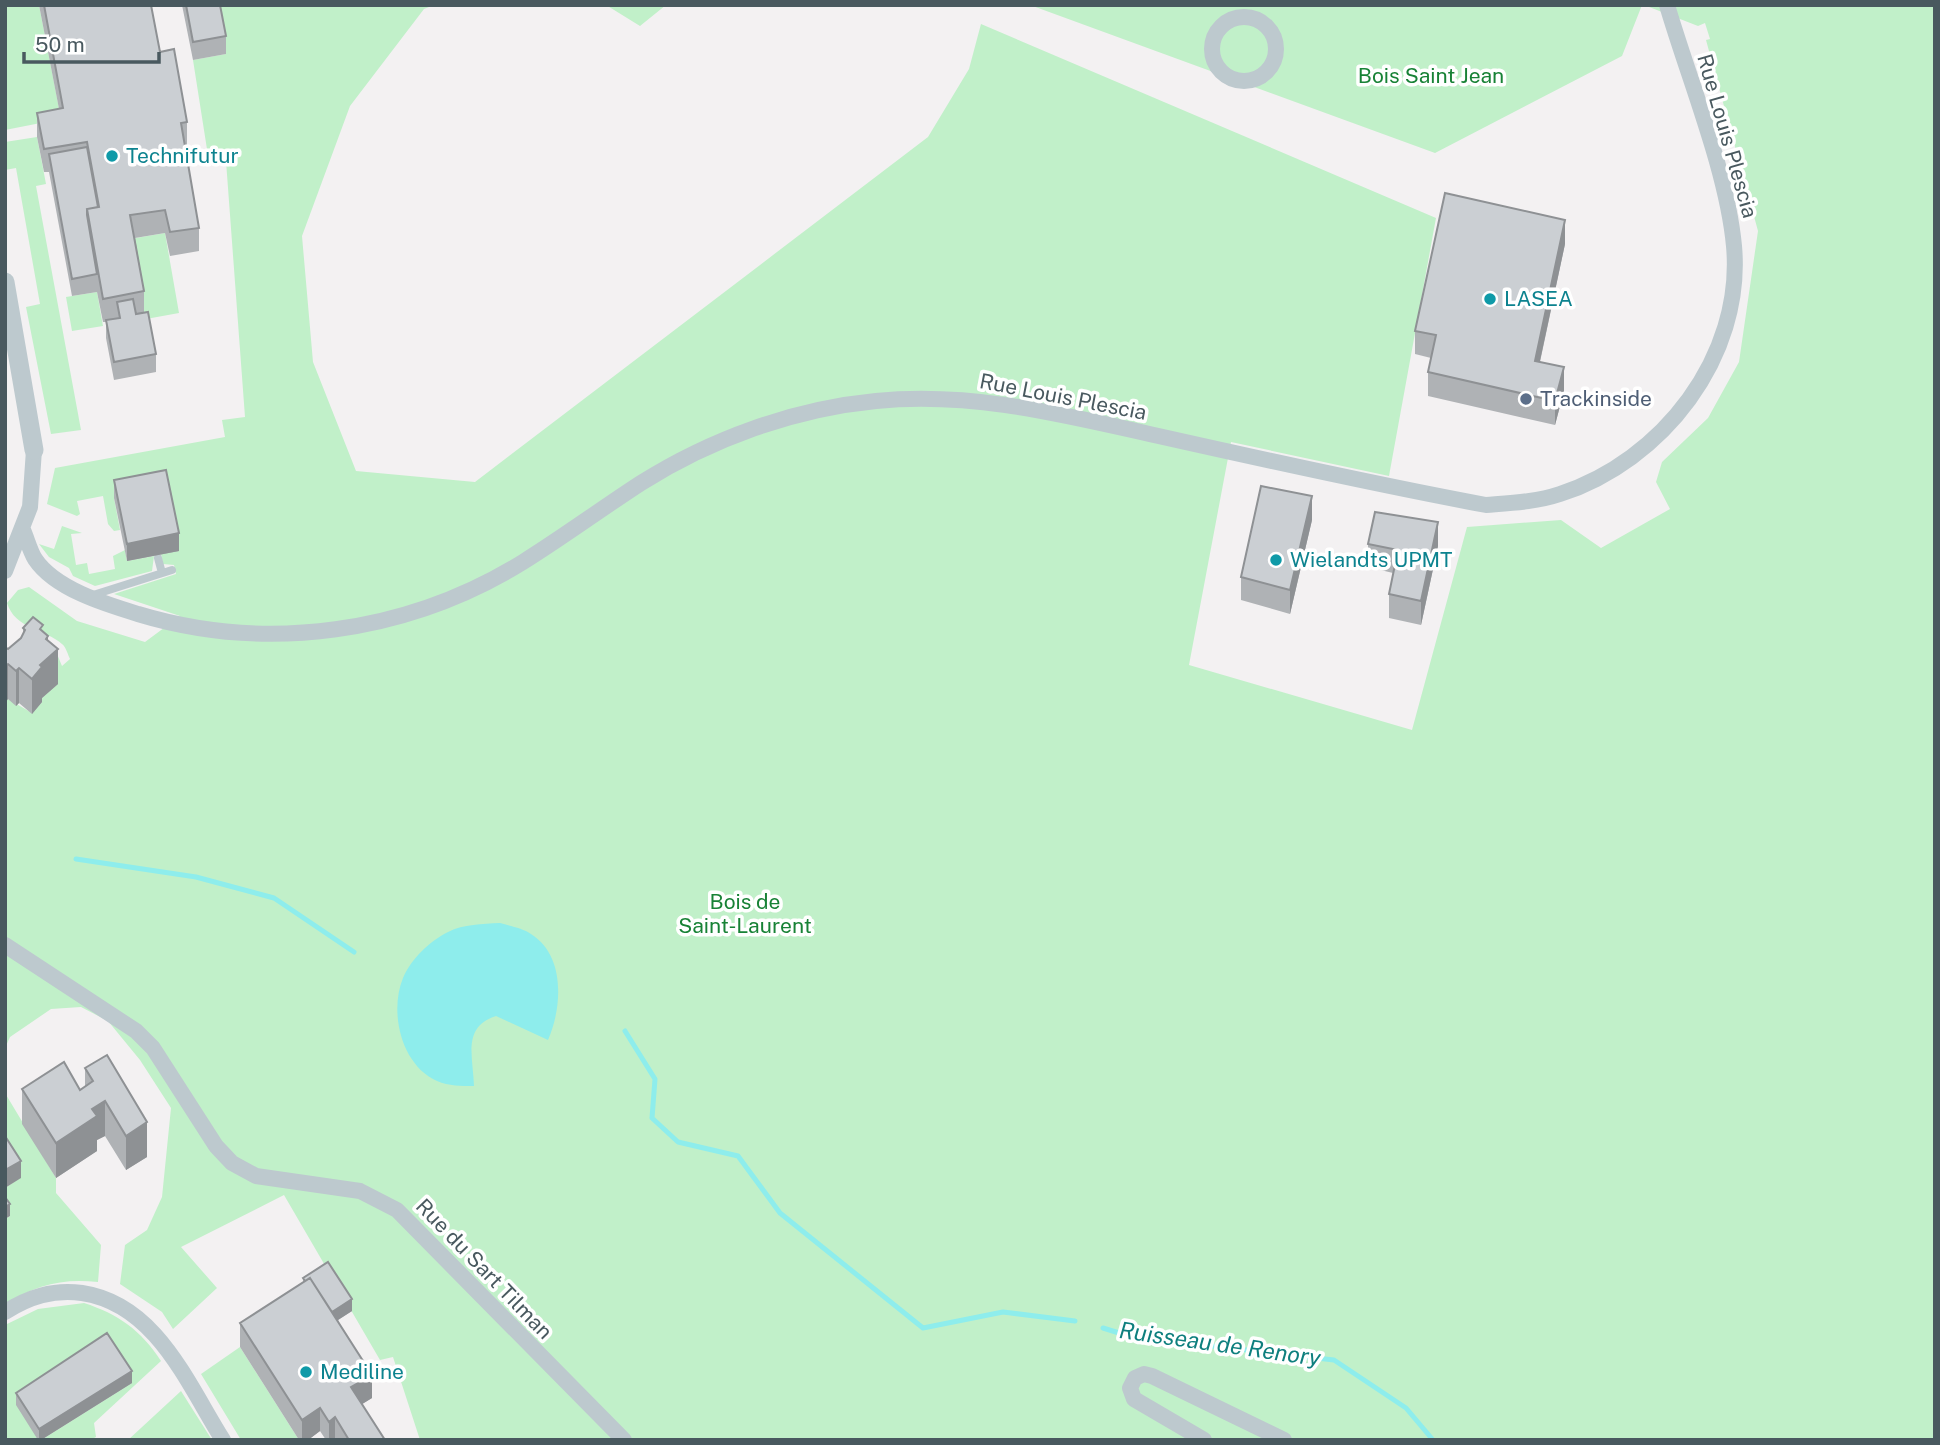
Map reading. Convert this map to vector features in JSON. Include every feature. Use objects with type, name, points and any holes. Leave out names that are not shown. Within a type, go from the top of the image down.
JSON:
[{"type":"street","points":[[1259,20],[1268,5]]},
{"type":"street","name":"Rue Louis Plescia","points":[[23,530],[35,560],[58,581],[115,607],[177,626],[269,634],[351,629],[419,612],[521,563],[644,481],[705,447],[772,422],[830,407],[935,398],[1012,405],[1486,505],[1522,503],[1560,494],[1603,476],[1639,452],[1680,412],[1705,376],[1722,335],[1731,297],[1734,250],[1729,210],[1667,5]]},
{"type":"street","points":[[1248,17],[1259,20],[1273,34],[1276,44],[1272,66],[1255,80],[1232,79],[1216,65],[1211,48],[1213,39],[1230,19],[1248,17]]},
{"type":"street","points":[[5,282],[34,450],[30,507],[5,571]]},
{"type":"street","name":"Rue du Sart Tilman","points":[[5,945],[136,1031],[153,1048],[216,1146],[232,1163],[256,1176],[360,1191],[397,1210],[624,1440]]},
{"type":"street","points":[[5,1312],[23,1301],[48,1293],[69,1291],[113,1300],[142,1320],[158,1336],[223,1440]]},
{"type":"street","points":[[1204,1440],[1134,1399],[1130,1388],[1135,1378],[1144,1374],[1153,1376],[1284,1440]]},
{"type":"lane","points":[[158,558],[162,573]]},
{"type":"lane","points":[[90,596],[172,570]]},
{"type":"green space","points":[[5,5],[39,5],[61,119],[5,130]]},
{"type":"green space","name":"Bois de Saint-Laurent","points":[[216,5],[434,5],[424,9],[350,106],[302,236],[313,362],[356,471],[475,482],[928,137],[969,69],[981,24],[1436,218],[1389,476],[1231,442],[1189,665],[1412,730],[1467,527],[1561,520],[1601,548],[1670,509],[1656,482],[1662,462],[1708,418],[1739,362],[1758,231],[1706,40],[1710,39],[1705,23],[1698,26],[1644,5],[1935,5],[1935,1440],[420,1440],[393,1357],[380,1360],[284,1195],[181,1247],[217,1288],[173,1329],[162,1312],[120,1284],[125,1245],[147,1230],[162,1197],[171,1108],[140,1060],[108,1021],[81,1007],[51,1009],[10,1037],[5,1048],[5,701],[8,699],[32,713],[42,702],[40,700],[57,684],[57,654],[62,666],[70,659],[62,644],[23,623],[11,612],[7,603],[18,590],[29,587],[77,621],[145,642],[180,616],[114,594],[176,574],[174,565],[163,564],[161,554],[114,498],[120,530],[114,531],[108,524],[103,496],[77,501],[80,514],[77,516],[47,504],[55,468],[225,437],[222,420],[245,417],[226,161],[209,162],[193,60],[226,54]]},
{"type":"green space","points":[[606,5],[666,5],[640,26]]},
{"type":"green space","name":"Bois Saint Jean","points":[[1030,5],[1642,5],[1622,56],[1435,153]]},
{"type":"green space","points":[[37,137],[46,184],[36,186],[81,430],[51,434],[26,307],[40,304],[16,168],[5,170],[5,142]]},
{"type":"green space","points":[[165,233],[179,313],[146,319],[136,332],[130,239]]},
{"type":"green space","points":[[97,292],[103,326],[72,331],[66,297]]},
{"type":"green space","points":[[62,526],[82,533],[71,534],[76,565],[87,563],[89,574],[115,569],[113,556],[125,550],[127,561],[154,556],[152,571],[95,586],[73,576],[69,568],[49,557],[39,544],[54,549]]},
{"type":"green space","points":[[5,1093],[56,1178],[56,1193],[101,1245],[98,1282],[50,1284],[5,1304],[5,1219],[10,1216],[5,1209],[5,1188],[20,1178],[5,1154]]},
{"type":"green space","points":[[84,1303],[108,1312],[128,1324],[161,1361],[94,1423],[96,1437],[90,1440],[41,1440],[132,1383],[38,1440],[5,1440],[5,1325],[38,1309]]},
{"type":"green space","points":[[240,1347],[299,1440],[241,1440],[201,1374]]},
{"type":"green space","points":[[181,1391],[212,1440],[128,1440]]},
{"type":"water","points":[[500,923],[528,932],[550,955],[558,983],[558,998],[548,1040],[496,1016],[478,1027],[474,1035],[474,1086],[437,1081],[415,1063],[401,1036],[397,1006],[403,978],[416,957],[441,936],[467,926]]},
{"type":"building","name":"Technifutur","points":[[44,5],[151,5],[160,52],[174,49],[187,122],[181,123],[199,228],[170,232],[165,210],[130,215],[144,291],[103,299],[87,209],[99,207],[87,142],[44,149],[37,113],[63,108]]},
{"type":"building","points":[[186,5],[220,5],[226,36],[193,42]]},
{"type":"building","points":[[87,147],[98,207],[87,209],[97,274],[72,279],[49,154]]},
{"type":"building","name":"LASEA","points":[[1445,193],[1565,220],[1535,361],[1564,367],[1555,401],[1428,372],[1436,335],[1415,331]]},
{"type":"building","points":[[133,299],[136,314],[148,312],[156,354],[114,362],[106,320],[120,318],[117,302]]},
{"type":"building","points":[[166,470],[179,533],[127,544],[114,480]]},
{"type":"building","name":"Wielandts UPMT","points":[[1261,486],[1312,496],[1290,590],[1241,577]]},
{"type":"building","points":[[1375,512],[1438,522],[1421,601],[1389,594],[1398,550],[1368,544]]},
{"type":"building","points":[[33,617],[43,625],[40,629],[48,636],[46,639],[58,649],[40,665],[42,667],[32,679],[19,668],[16,671],[8,664],[5,667],[5,647],[8,649],[21,638],[25,630],[23,628]]},
{"type":"building","points":[[107,1055],[147,1122],[126,1136],[105,1101],[92,1109],[97,1116],[56,1143],[22,1089],[64,1062],[80,1090],[93,1081],[85,1068]]},
{"type":"building","points":[[5,1136],[21,1161],[5,1170]]},
{"type":"building","points":[[328,1262],[352,1299],[332,1312],[310,1278],[305,1281],[303,1278]]},
{"type":"building","name":"Mediline","points":[[310,1278],[372,1375],[351,1387],[385,1440],[349,1440],[335,1417],[329,1422],[320,1408],[302,1420],[240,1323]]},
{"type":"building","points":[[107,1333],[132,1371],[39,1429],[16,1393]]},
{"type":"waterway","name":"Ruisseau de Renory","points":[[76,859],[196,877],[274,898],[354,952]]},
{"type":"waterway","name":"Ruisseau de Renory","points":[[625,1031],[655,1079],[652,1118],[678,1142],[738,1156],[780,1213],[923,1328],[1003,1312],[1075,1321]]},
{"type":"waterway","name":"Ruisseau de Renory","points":[[1103,1328],[1132,1337],[1334,1360],[1406,1408],[1433,1440]]},
{"type":"place","name":"Technifutur","points":[[112,156]]},
{"type":"place","name":"LASEA","points":[[1490,299]]},
{"type":"place","name":"Trackinside","points":[[1526,399]]},
{"type":"place","name":"Wielandts UPMT","points":[[1276,560]]},
{"type":"place","name":"Mediline","points":[[306,1372]]}]
